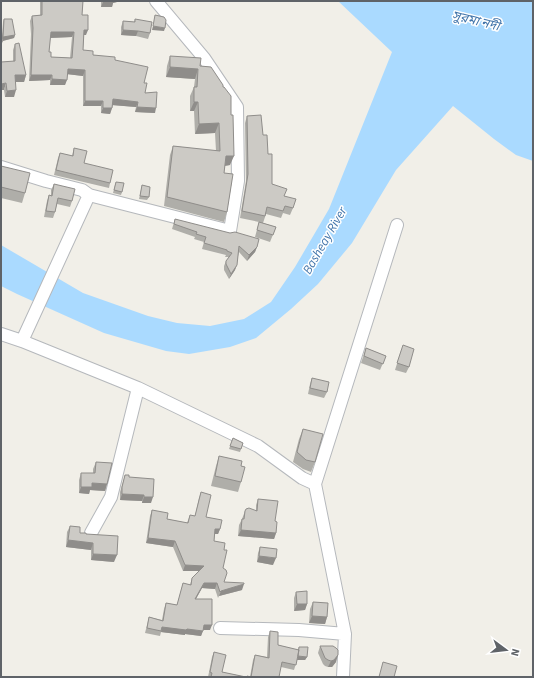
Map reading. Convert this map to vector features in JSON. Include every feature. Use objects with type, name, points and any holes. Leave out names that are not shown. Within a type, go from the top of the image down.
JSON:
[{"type":"street","points":[[1,167],[82,190],[89,195],[230,231],[238,181],[237,107],[204,58],[156,1]]},
{"type":"street","points":[[22,341],[89,195]]},
{"type":"street","points":[[343,677],[345,634],[315,484],[397,225]]},
{"type":"street","points":[[1,334],[138,388],[258,446],[302,478],[315,484]]},
{"type":"street","points":[[91,533],[111,497],[138,388]]},
{"type":"street","points":[[220,628],[299,630],[345,634]]},
{"type":"water","points":[[338,1],[533,1],[533,161],[516,155],[453,106],[396,170],[352,243],[318,284],[256,338],[230,347],[189,354],[166,351],[104,333],[1,286],[1,245],[83,293],[148,316],[177,323],[210,326],[244,319],[271,302],[295,267],[329,209],[392,52]]},
{"type":"building","points":[[42,1],[83,1],[82,15],[88,15],[88,30],[84,30],[83,50],[93,51],[93,55],[115,57],[115,60],[148,67],[144,83],[147,83],[145,93],[157,92],[156,108],[137,107],[138,102],[113,99],[112,108],[103,108],[103,101],[85,101],[85,70],[68,69],[67,80],[52,79],[52,75],[31,75],[33,28],[32,16],[42,15]],"holes":[[[51,32],[74,32],[72,58],[51,57],[51,52],[49,52]]]},
{"type":"building","points":[[114,1],[114,2],[103,2]]},
{"type":"building","points":[[155,15],[164,17],[166,20],[165,28],[153,26]]},
{"type":"building","points":[[4,19],[12,19],[15,35],[3,37]]},
{"type":"building","points":[[135,19],[152,22],[150,33],[123,30],[123,21],[135,22]]},
{"type":"building","points":[[1,29],[3,41],[1,41]]},
{"type":"building","points":[[19,43],[26,75],[15,75],[16,90],[7,91],[6,83],[1,84],[1,62],[15,61],[15,44]]},
{"type":"building","points":[[170,56],[201,58],[200,66],[211,67],[223,87],[231,96],[234,156],[226,156],[224,173],[233,174],[227,212],[167,197],[173,146],[220,151],[219,123],[199,124],[198,102],[194,102],[194,87],[197,87],[198,69],[170,67]]},
{"type":"building","points":[[261,115],[263,135],[267,135],[268,154],[272,154],[272,184],[287,189],[284,196],[296,199],[293,208],[285,206],[283,211],[267,207],[265,216],[242,211],[248,174],[247,116]]},
{"type":"building","points":[[74,148],[87,151],[84,163],[113,170],[110,183],[56,170],[60,153],[73,156]]},
{"type":"building","points":[[1,166],[30,173],[25,193],[1,187]]},
{"type":"building","points":[[116,182],[124,183],[122,192],[114,190]]},
{"type":"building","points":[[54,184],[75,189],[72,201],[58,198],[55,212],[46,211],[49,195],[52,196]]},
{"type":"building","points":[[142,185],[150,187],[149,197],[140,196]]},
{"type":"building","points":[[175,219],[230,233],[235,232],[259,239],[257,247],[249,255],[239,246],[237,265],[231,274],[226,261],[232,253],[204,243],[206,237],[196,234],[197,232],[174,224]]},
{"type":"building","points":[[259,222],[276,227],[273,235],[257,230]]},
{"type":"building","points":[[403,345],[414,349],[409,367],[397,363]]},
{"type":"building","points":[[366,348],[386,356],[383,364],[364,356]]},
{"type":"building","points":[[312,378],[329,382],[327,392],[310,388]]},
{"type":"building","points":[[303,429],[323,434],[315,462],[306,460],[297,452]]},
{"type":"building","points":[[233,438],[243,443],[241,449],[230,446]]},
{"type":"building","points":[[219,456],[242,461],[241,466],[245,467],[241,482],[215,476]]},
{"type":"building","points":[[96,462],[112,463],[107,484],[92,483],[92,487],[81,487],[81,473],[95,473]]},
{"type":"building","points":[[125,475],[129,475],[129,477],[154,479],[153,497],[122,494]]},
{"type":"building","points":[[201,492],[211,495],[206,517],[222,520],[220,529],[215,529],[214,541],[225,543],[224,550],[227,550],[223,568],[227,573],[224,582],[244,584],[220,592],[217,583],[204,583],[195,599],[212,599],[212,625],[204,625],[203,631],[162,627],[161,631],[147,628],[149,617],[163,621],[166,603],[177,605],[183,583],[191,585],[192,578],[204,566],[185,565],[175,541],[148,538],[152,510],[168,513],[167,519],[188,523],[190,515],[195,516]]},
{"type":"building","points":[[258,499],[278,501],[275,521],[277,522],[276,533],[241,530],[242,519],[244,519],[246,509],[249,508],[257,511]]},
{"type":"building","points":[[70,526],[80,527],[80,533],[118,536],[117,555],[93,554],[93,543],[68,540]]},
{"type":"building","points":[[260,547],[277,549],[276,558],[259,556]]},
{"type":"building","points":[[307,591],[307,604],[297,604],[296,592]]},
{"type":"building","points":[[313,602],[328,603],[327,617],[312,616]]},
{"type":"building","points":[[270,631],[278,632],[278,645],[299,650],[296,665],[282,662],[279,677],[251,677],[255,655],[269,658]]},
{"type":"building","points":[[320,646],[333,646],[338,650],[338,655],[334,660],[328,660],[325,658]]},
{"type":"building","points":[[299,647],[308,647],[307,657],[298,656]]},
{"type":"building","points":[[214,652],[226,655],[222,672],[246,677],[211,677],[212,673],[210,672]]},
{"type":"building","points":[[383,662],[397,666],[394,677],[379,677]]},
{"type":"water label","name":"সুরমা নদী","points":[[476,20]]},
{"type":"water label","name":"Basheay River","points":[[324,240]]}]
